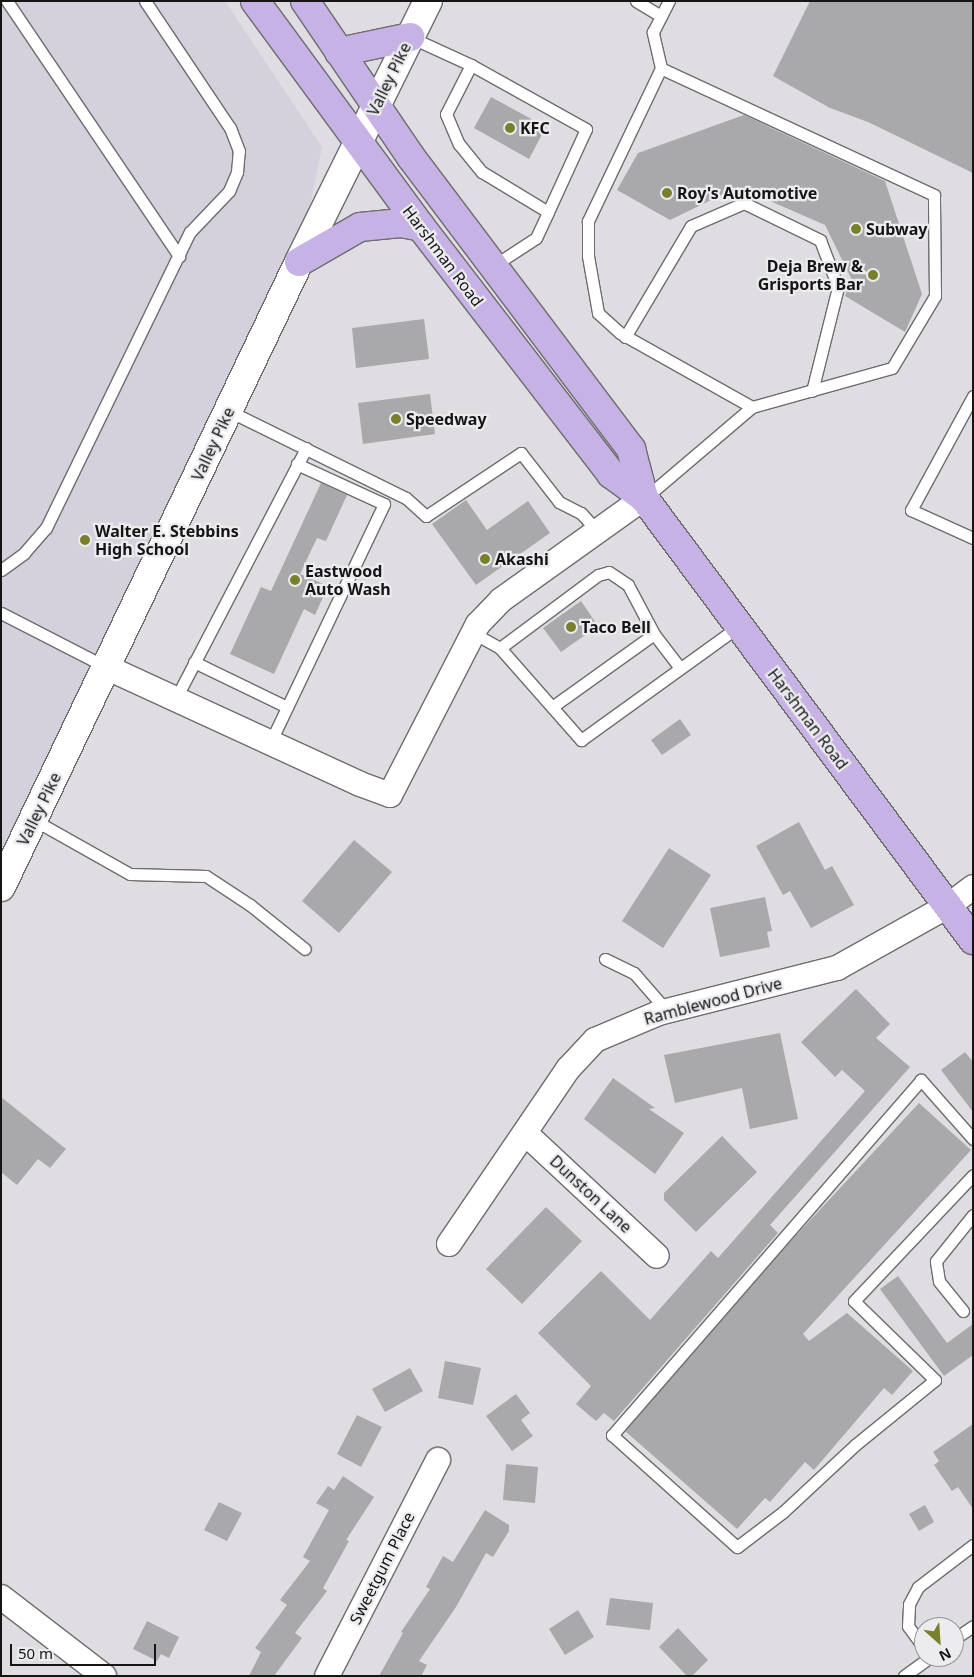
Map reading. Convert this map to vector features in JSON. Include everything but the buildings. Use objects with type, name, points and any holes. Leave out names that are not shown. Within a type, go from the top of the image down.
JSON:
[{"type":"main road","name":"Harshman Road","points":[[255,1],[421,227],[611,474],[644,498],[973,940]]},
{"type":"main road","name":"Harshman Road","points":[[305,1],[376,107],[631,449],[644,498]]},
{"type":"main road","points":[[339,52],[410,37]]},
{"type":"main road","points":[[299,262],[360,227],[401,223],[421,227]]},
{"type":"street","name":"Valley Pike","points":[[1,888],[108,668],[299,262],[428,1]]},
{"type":"street","points":[[108,668],[175,700],[390,795],[473,633],[501,600],[644,498]]},
{"type":"street","name":"Ramblewood Drive","points":[[449,1244],[568,1069],[595,1040],[667,1011],[837,968],[948,906],[973,887]]},
{"type":"street","name":"Dunston Lane","points":[[525,1132],[657,1256]]},
{"type":"street","name":"Sweetgum Place","points":[[327,1676],[438,1460]]},
{"type":"street","points":[[1,1597],[104,1676]]},
{"type":"lane","points":[[7,1],[179,256]]},
{"type":"lane","points":[[1,570],[24,553],[46,528],[59,505],[190,232],[229,191],[238,172],[239,150],[230,128],[145,1]]},
{"type":"lane","points":[[636,1],[661,16]]},
{"type":"lane","points":[[669,1],[653,32],[661,68],[588,221],[588,256],[598,313],[625,336],[752,407]]},
{"type":"lane","points":[[410,37],[471,64],[586,129],[536,238],[493,266]]},
{"type":"lane","points":[[471,64],[446,114],[459,144],[482,172],[548,212]]},
{"type":"lane","points":[[644,498],[752,407],[892,368],[935,296],[934,195],[661,68]]},
{"type":"lane","points":[[625,336],[691,226],[744,203],[820,240],[838,287],[812,391]]},
{"type":"lane","points":[[973,396],[911,510],[973,538]]},
{"type":"lane","points":[[229,411],[413,502],[426,516],[521,453],[559,502],[581,513],[597,531]]},
{"type":"lane","points":[[175,700],[306,448]]},
{"type":"lane","points":[[270,742],[384,504],[298,464]]},
{"type":"lane","points":[[500,648],[598,575],[609,572],[628,585],[654,634],[680,668]]},
{"type":"lane","points":[[1,613],[108,668]]},
{"type":"lane","points":[[473,633],[500,648],[581,740],[739,626]]},
{"type":"lane","points":[[552,708],[654,634]]},
{"type":"lane","points":[[194,662],[287,707]]},
{"type":"lane","points":[[34,820],[130,874],[206,876],[250,905],[306,949]]},
{"type":"lane","points":[[605,959],[634,973],[667,1011]]},
{"type":"lane","points":[[973,1139],[921,1080],[612,1435],[737,1547],[935,1380],[854,1301],[973,1176]]},
{"type":"lane","points":[[963,1311],[939,1281],[936,1262],[973,1215]]},
{"type":"lane","points":[[914,1634],[908,1626],[910,1604],[918,1587],[973,1545]]},
{"type":"lane","points":[[904,1676],[916,1667]]},
{"type":"shaded area","name":"Walter E. Stebbins High School","points":[[1,1],[225,1],[322,147],[299,262],[1,887]]},
{"type":"place","name":"KFC","points":[[510,128]]},
{"type":"place","name":"Roy's Automotive","points":[[667,193]]},
{"type":"place","name":"Subway","points":[[856,229]]},
{"type":"place","name":"Deja Brew & Grisports Bar","points":[[873,275]]},
{"type":"place","name":"Speedway","points":[[396,419]]},
{"type":"place","name":"Walter E. Stebbins High School","points":[[85,540]]},
{"type":"place","name":"Akashi","points":[[485,559]]},
{"type":"place","name":"Eastwood Auto Wash","points":[[295,580]]},
{"type":"place","name":"Taco Bell","points":[[571,627]]}]
